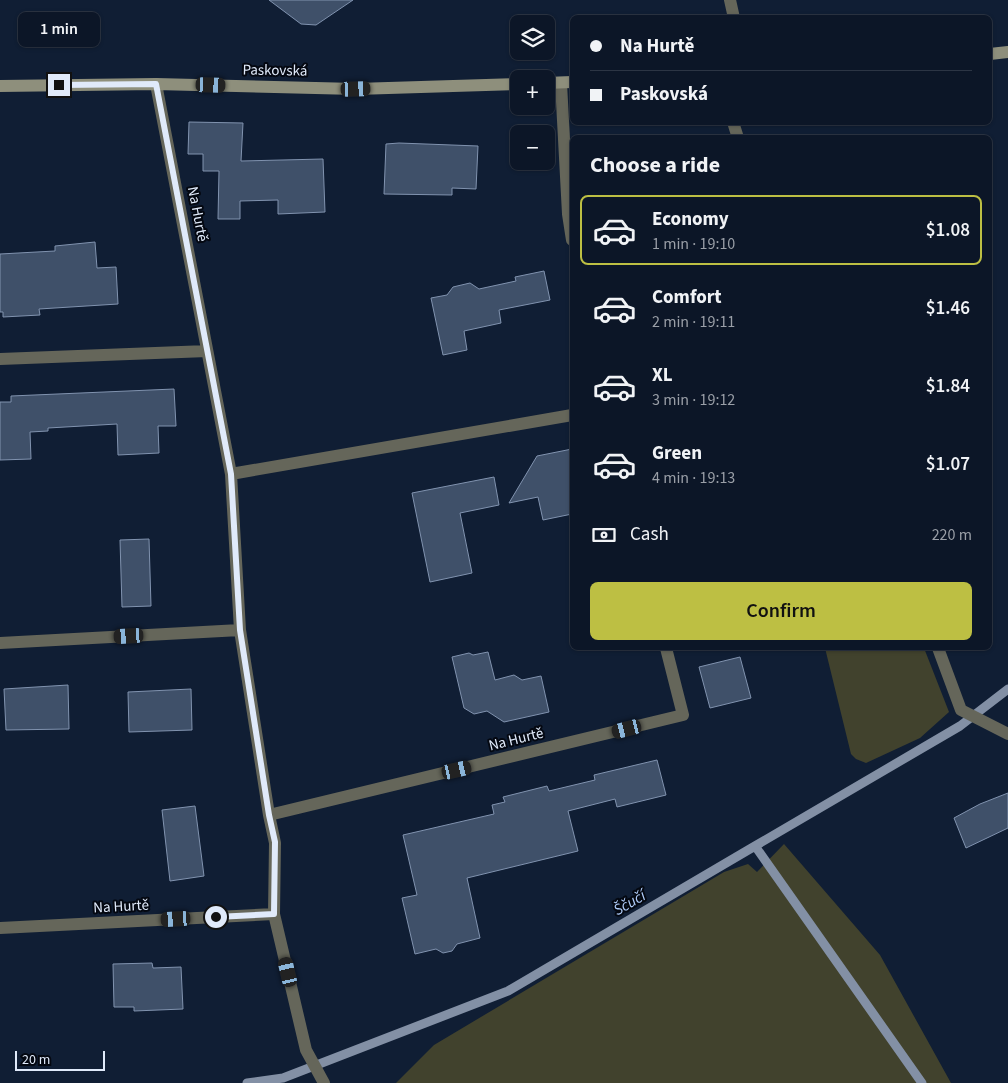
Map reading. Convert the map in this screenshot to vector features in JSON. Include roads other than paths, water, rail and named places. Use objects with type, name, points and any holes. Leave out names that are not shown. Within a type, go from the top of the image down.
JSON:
[{"type":"street","points":[[730,0],[733,15]]},
{"type":"street","points":[[992,54],[1008,52]]},
{"type":"street","points":[[567,83],[568,214],[570,227]]},
{"type":"street","name":"Paskovská","points":[[0,86],[156,84],[356,89],[510,84]]},
{"type":"street","name":"Na Hurtě","points":[[156,84],[231,474],[240,630],[269,815],[275,842],[274,914],[306,1050],[324,1083]]},
{"type":"street","points":[[0,359],[207,351]]},
{"type":"street","points":[[231,474],[570,415]]},
{"type":"street","points":[[0,644],[240,630]]},
{"type":"street","name":"Na Hurtě","points":[[269,815],[683,715],[667,650]]},
{"type":"street","points":[[939,650],[961,710],[1008,734]]},
{"type":"street","name":"Na Hurtě","points":[[0,928],[274,914]]},
{"type":"waterway","points":[[755,846],[960,726],[1008,689]]},
{"type":"waterway","name":"Ščučí","points":[[247,1083],[283,1078],[508,991],[755,846],[922,1083]]}]
